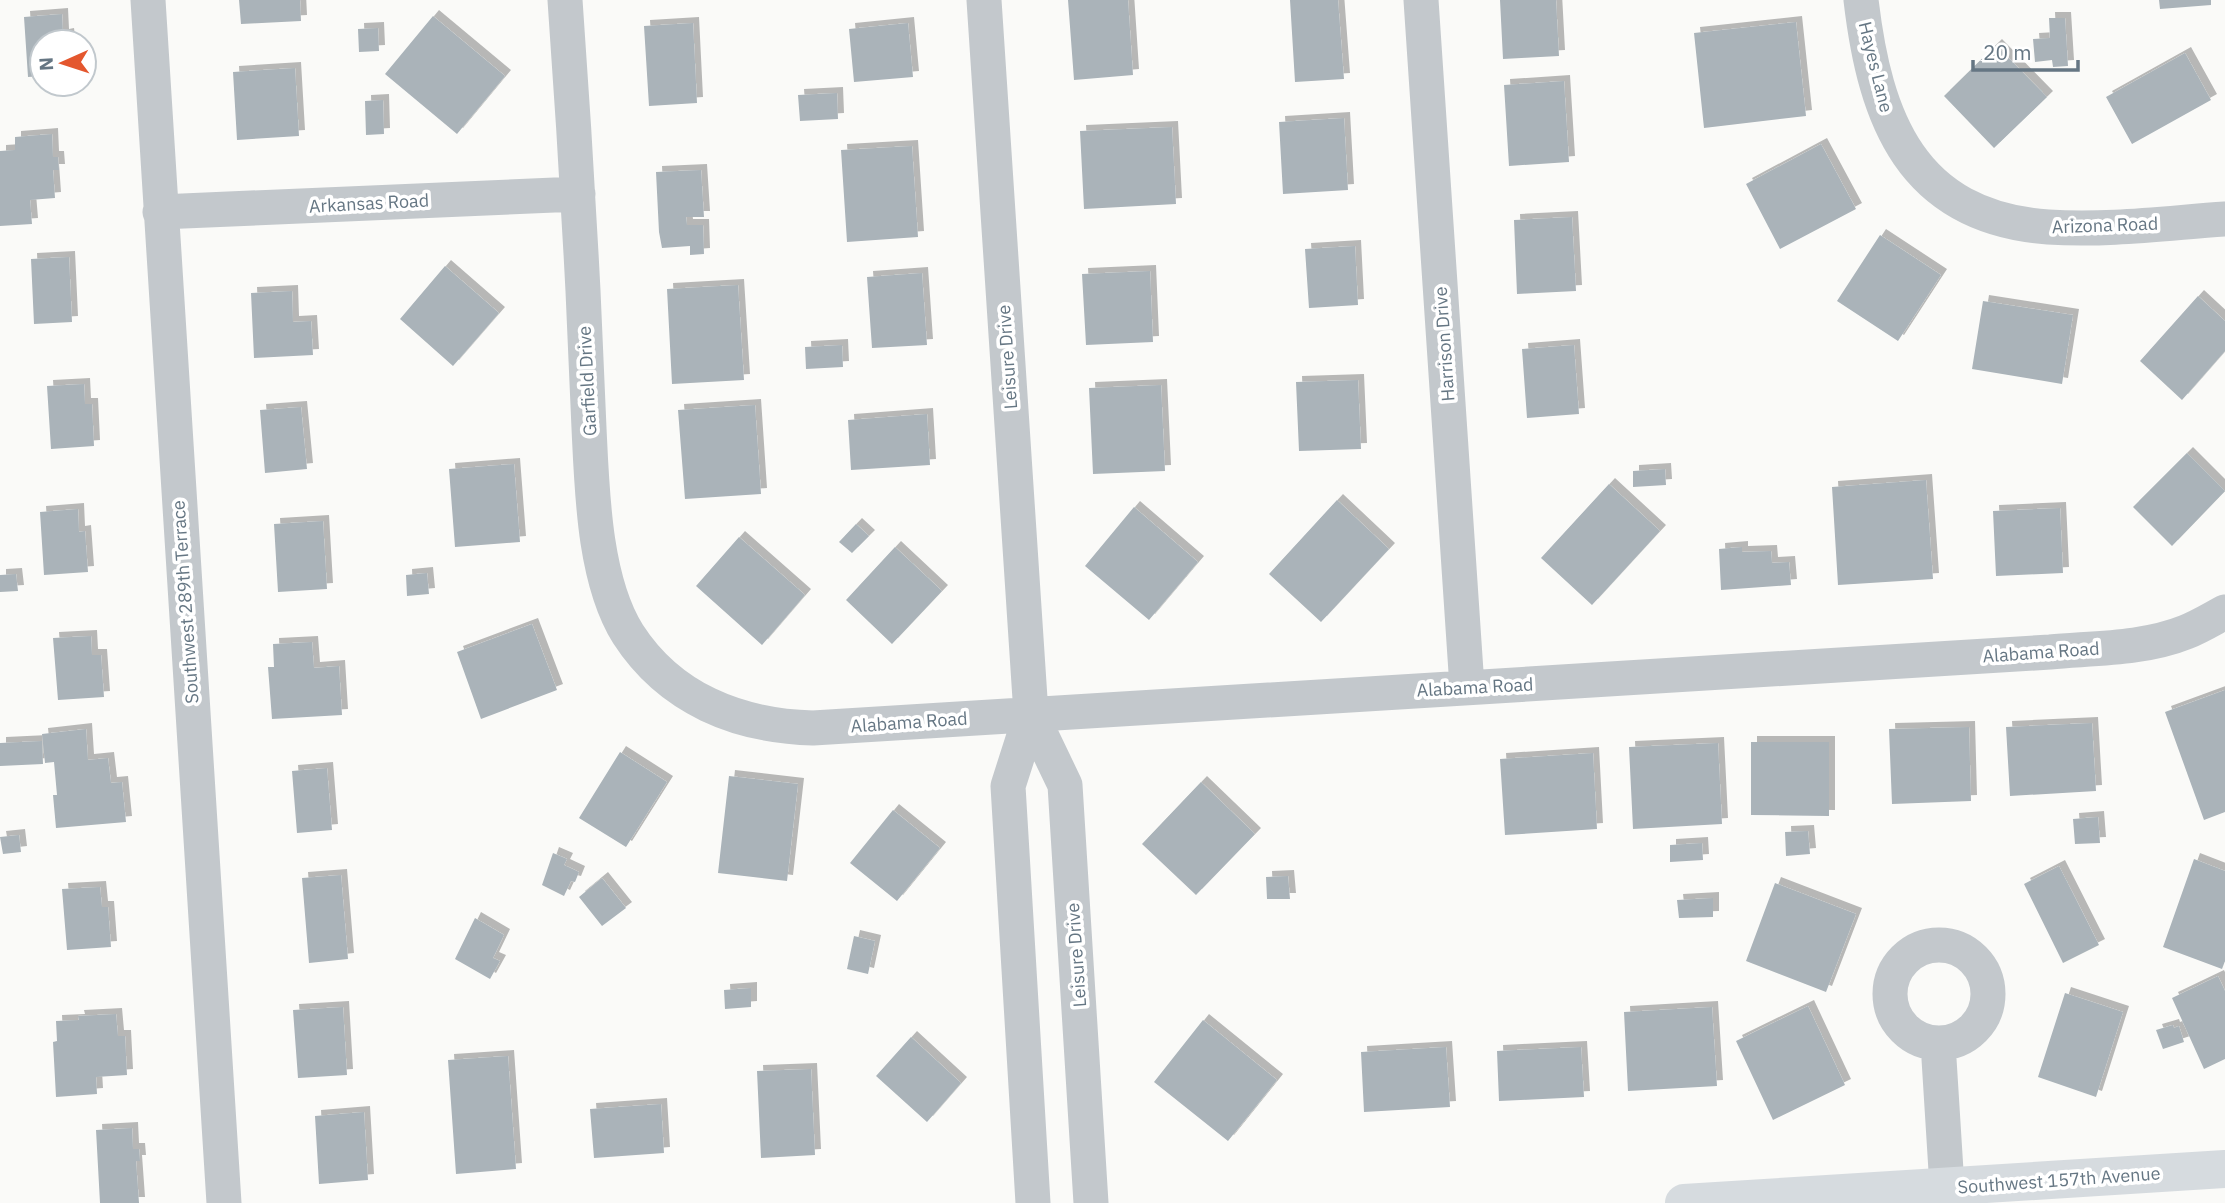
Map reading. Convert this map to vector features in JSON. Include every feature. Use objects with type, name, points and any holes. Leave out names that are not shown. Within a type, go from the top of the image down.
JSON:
[{"type":"street","name":"Southwest 289th Terrace","points":[[148,0],[224,1203]]},
{"type":"street","name":"Garfield Drive","points":[[565,0],[578,194],[592,482],[597,534],[606,580],[627,633],[645,658],[676,688],[721,710]]},
{"type":"street","name":"Leisure Drive","points":[[984,0],[1031,714],[1008,786],[1033,1203]]},
{"type":"street","name":"Harrison Drive","points":[[1422,0],[1467,687]]},
{"type":"street","name":"Hayes Lane","points":[[1861,0],[1875,79],[1894,133]]},
{"type":"street","name":"Arizona Road","points":[[1894,133],[1912,161],[1934,184],[1969,206],[2007,220],[2048,227],[2077,228],[2225,219]]},
{"type":"street","name":"Arkansas Road","points":[[160,212],[578,194]]},
{"type":"street","name":"Alabama Road","points":[[721,710],[752,721],[799,727],[2134,645],[2184,633],[2225,612]]},
{"type":"street","name":"Leisure Drive","points":[[1031,714],[1065,785],[1091,1203]]},
{"type":"street","points":[[1938,1043],[1948,1187]]},
{"type":"street","name":"Southwest 157th Avenue","points":[[1684,1203],[2225,1169]]},
{"type":"building","points":[[239,0],[300,0],[301,21],[241,24]]},
{"type":"building","points":[[1068,0],[1128,0],[1133,75],[1074,80]]},
{"type":"building","points":[[1290,0],[1338,0],[1344,79],[1295,82]]},
{"type":"building","points":[[1500,0],[1556,0],[1559,56],[1503,59]]},
{"type":"building","points":[[2159,0],[2211,0],[2211,5],[2160,9]]},
{"type":"building","points":[[62,14],[63,28],[28,28],[28,77],[24,17]]},
{"type":"building","points":[[433,16],[505,76],[457,134],[385,74]]},
{"type":"building","points":[[2049,18],[2065,18],[2068,66],[2053,67],[2052,60],[2035,62],[2033,39],[2050,38]]},
{"type":"building","points":[[1796,22],[1806,116],[1704,128],[1694,33]]},
{"type":"building","points":[[693,23],[697,103],[649,106],[644,26]]},
{"type":"building","points":[[908,23],[913,77],[854,82],[849,29]]},
{"type":"building","points":[[378,28],[379,51],[359,52],[358,29]]},
{"type":"building","points":[[1996,45],[2047,97],[1994,148],[1944,96]]},
{"type":"building","points":[[2185,53],[2211,100],[2132,144],[2106,97]]},
{"type":"building","points":[[295,68],[299,136],[237,140],[233,72]]},
{"type":"building","points":[[1564,81],[1569,162],[1509,166],[1504,85]]},
{"type":"building","points":[[837,93],[838,119],[800,121],[798,95]]},
{"type":"building","points":[[383,100],[384,134],[366,135],[365,101]]},
{"type":"building","points":[[1344,118],[1348,190],[1283,194],[1279,122]]},
{"type":"building","points":[[1172,127],[1176,204],[1084,209],[1080,131]]},
{"type":"building","points":[[52,134],[53,157],[58,157],[59,170],[53,170],[55,198],[30,200],[32,224],[0,226],[0,151],[15,150],[15,137]]},
{"type":"building","points":[[1821,144],[1856,209],[1780,249],[1746,184]]},
{"type":"building","points":[[912,146],[918,237],[847,242],[841,150]]},
{"type":"building","points":[[701,170],[704,217],[686,217],[687,225],[703,225],[704,254],[690,255],[690,246],[662,248],[656,172]]},
{"type":"building","points":[[1572,217],[1576,291],[1517,294],[1514,220]]},
{"type":"building","points":[[1880,235],[1941,275],[1898,341],[1837,301]]},
{"type":"building","points":[[1355,246],[1358,305],[1309,308],[1305,249]]},
{"type":"building","points":[[69,257],[72,322],[34,324],[31,259]]},
{"type":"building","points":[[445,266],[499,313],[453,366],[400,319]]},
{"type":"building","points":[[1150,271],[1153,342],[1086,345],[1082,274]]},
{"type":"building","points":[[922,273],[927,345],[872,348],[867,277]]},
{"type":"building","points":[[738,285],[744,380],[672,384],[667,289]]},
{"type":"building","points":[[292,291],[293,322],[311,321],[313,355],[254,358],[251,293]]},
{"type":"building","points":[[2198,296],[2225,321],[2225,351],[2182,400],[2140,361]]},
{"type":"building","points":[[1983,301],[2073,315],[2062,384],[1972,369]]},
{"type":"building","points":[[842,345],[843,367],[806,369],[805,347]]},
{"type":"building","points":[[1574,345],[1579,414],[1527,418],[1522,349]]},
{"type":"building","points":[[1358,380],[1361,449],[1299,451],[1296,382]]},
{"type":"building","points":[[84,384],[85,404],[92,404],[94,446],[51,449],[47,386]]},
{"type":"building","points":[[1161,385],[1165,471],[1093,474],[1089,388]]},
{"type":"building","points":[[755,405],[761,494],[685,499],[678,410]]},
{"type":"building","points":[[301,407],[307,469],[265,473],[260,410]]},
{"type":"building","points":[[927,414],[930,465],[851,470],[848,420]]},
{"type":"building","points":[[2187,453],[2225,491],[2172,546],[2133,507]]},
{"type":"building","points":[[514,464],[520,542],[455,547],[449,469]]},
{"type":"building","points":[[1665,469],[1666,485],[1633,487],[1633,471]]},
{"type":"building","points":[[1926,480],[1933,579],[1838,585],[1832,487]]},
{"type":"building","points":[[1609,484],[1660,531],[1592,605],[1541,558]]},
{"type":"building","points":[[1337,500],[1389,549],[1321,622],[1269,574]]},
{"type":"building","points":[[1134,507],[1198,562],[1149,620],[1085,566]]},
{"type":"building","points":[[2060,508],[2063,573],[1996,576],[1993,511]]},
{"type":"building","points":[[78,509],[79,532],[85,531],[88,572],[44,575],[40,512]]},
{"type":"building","points":[[323,521],[327,589],[278,592],[274,524]]},
{"type":"building","points":[[856,524],[869,536],[852,553],[839,542]]},
{"type":"building","points":[[739,537],[805,595],[762,645],[696,586]]},
{"type":"building","points":[[895,547],[942,591],[892,644],[846,600]]},
{"type":"building","points":[[1742,547],[1742,552],[1771,551],[1772,563],[1789,562],[1791,585],[1721,590],[1719,549]]},
{"type":"building","points":[[427,573],[429,594],[407,596],[406,575]]},
{"type":"building","points":[[16,574],[18,591],[0,592],[0,575]]},
{"type":"building","points":[[532,624],[557,690],[481,719],[457,652]]},
{"type":"building","points":[[91,636],[92,655],[101,655],[104,697],[58,700],[53,638]]},
{"type":"building","points":[[312,642],[314,668],[339,666],[342,715],[272,719],[268,667],[274,667],[273,644]]},
{"type":"building","points":[[2225,690],[2225,812],[2204,820],[2165,712]]},
{"type":"building","points":[[2092,723],[2096,791],[2010,796],[2006,727]]},
{"type":"building","points":[[1969,727],[1971,801],[1892,804],[1889,729]]},
{"type":"building","points":[[86,729],[88,760],[108,758],[111,783],[122,782],[126,822],[56,828],[54,762],[45,763],[42,734]]},
{"type":"building","points":[[42,741],[43,764],[0,766],[0,743]]},
{"type":"building","points":[[1751,742],[1829,742],[1829,816],[1751,815]]},
{"type":"building","points":[[1718,743],[1722,824],[1633,829],[1629,747]]},
{"type":"building","points":[[620,752],[667,782],[626,847],[579,818]]},
{"type":"building","points":[[1593,753],[1597,829],[1505,835],[1500,759]]},
{"type":"building","points":[[327,768],[332,830],[297,833],[292,771]]},
{"type":"building","points":[[729,776],[798,784],[787,881],[718,873]]},
{"type":"building","points":[[1201,782],[1255,834],[1196,895],[1142,844]]},
{"type":"building","points":[[893,810],[940,848],[897,901],[850,863]]},
{"type":"building","points":[[2098,817],[2100,843],[2075,844],[2073,819]]},
{"type":"building","points":[[1808,831],[1810,854],[1786,856],[1785,832]]},
{"type":"building","points":[[19,835],[21,852],[3,854],[0,837]]},
{"type":"building","points":[[1702,843],[1703,860],[1670,862],[1670,845]]},
{"type":"building","points":[[553,853],[567,859],[564,865],[579,872],[564,896],[542,885]]},
{"type":"building","points":[[2194,859],[2225,871],[2225,961],[2222,969],[2163,947]]},
{"type":"building","points":[[2059,866],[2099,945],[2063,963],[2024,884]]},
{"type":"building","points":[[341,875],[348,959],[309,963],[302,878]]},
{"type":"building","points":[[1288,876],[1290,899],[1267,899],[1266,877]]},
{"type":"building","points":[[602,878],[626,908],[602,926],[579,897]]},
{"type":"building","points":[[1775,883],[1856,914],[1826,992],[1746,961]]},
{"type":"building","points":[[100,887],[102,907],[108,907],[111,947],[67,950],[62,889]]},
{"type":"building","points":[[1713,898],[1713,917],[1679,918],[1677,900]]},
{"type":"building","points":[[475,918],[504,935],[493,958],[500,961],[490,979],[455,959]]},
{"type":"building","points":[[854,936],[875,941],[868,974],[847,969]]},
{"type":"building","points":[[2218,976],[2225,991],[2225,1059],[2204,1069],[2172,998]]},
{"type":"building","points":[[751,988],[751,1007],[725,1009],[724,990]]},
{"type":"building","points":[[2065,993],[2123,1012],[2096,1097],[2038,1077]]},
{"type":"building","points":[[1808,1006],[1845,1085],[1773,1120],[1736,1041]]},
{"type":"building","points":[[343,1007],[347,1075],[298,1078],[293,1010]]},
{"type":"building","points":[[1712,1007],[1717,1086],[1628,1091],[1624,1012]]},
{"type":"building","points":[[116,1014],[118,1036],[125,1036],[127,1075],[96,1077],[97,1094],[56,1097],[53,1042],[57,1041],[56,1021],[79,1020],[78,1016]]},
{"type":"building","points":[[1203,1020],[1277,1080],[1228,1141],[1154,1082]]},
{"type":"building","points":[[2173,1025],[2174,1028],[2179,1026],[2184,1042],[2163,1049],[2156,1030]]},
{"type":"building","points":[[911,1037],[961,1083],[927,1122],[876,1076]]},
{"type":"building","points":[[1446,1047],[1450,1107],[1364,1112],[1361,1052]]},
{"type":"building","points":[[1581,1047],[1584,1097],[1499,1101],[1497,1051]]},
{"type":"building","points":[[508,1056],[516,1169],[456,1174],[448,1060]]},
{"type":"building","points":[[811,1069],[815,1155],[761,1158],[757,1071]]},
{"type":"building","points":[[661,1104],[664,1153],[594,1158],[590,1109]]},
{"type":"building","points":[[364,1112],[368,1180],[319,1184],[315,1116]]},
{"type":"building","points":[[132,1128],[133,1149],[139,1149],[140,1161],[136,1161],[139,1203],[100,1203],[96,1130]]}]
